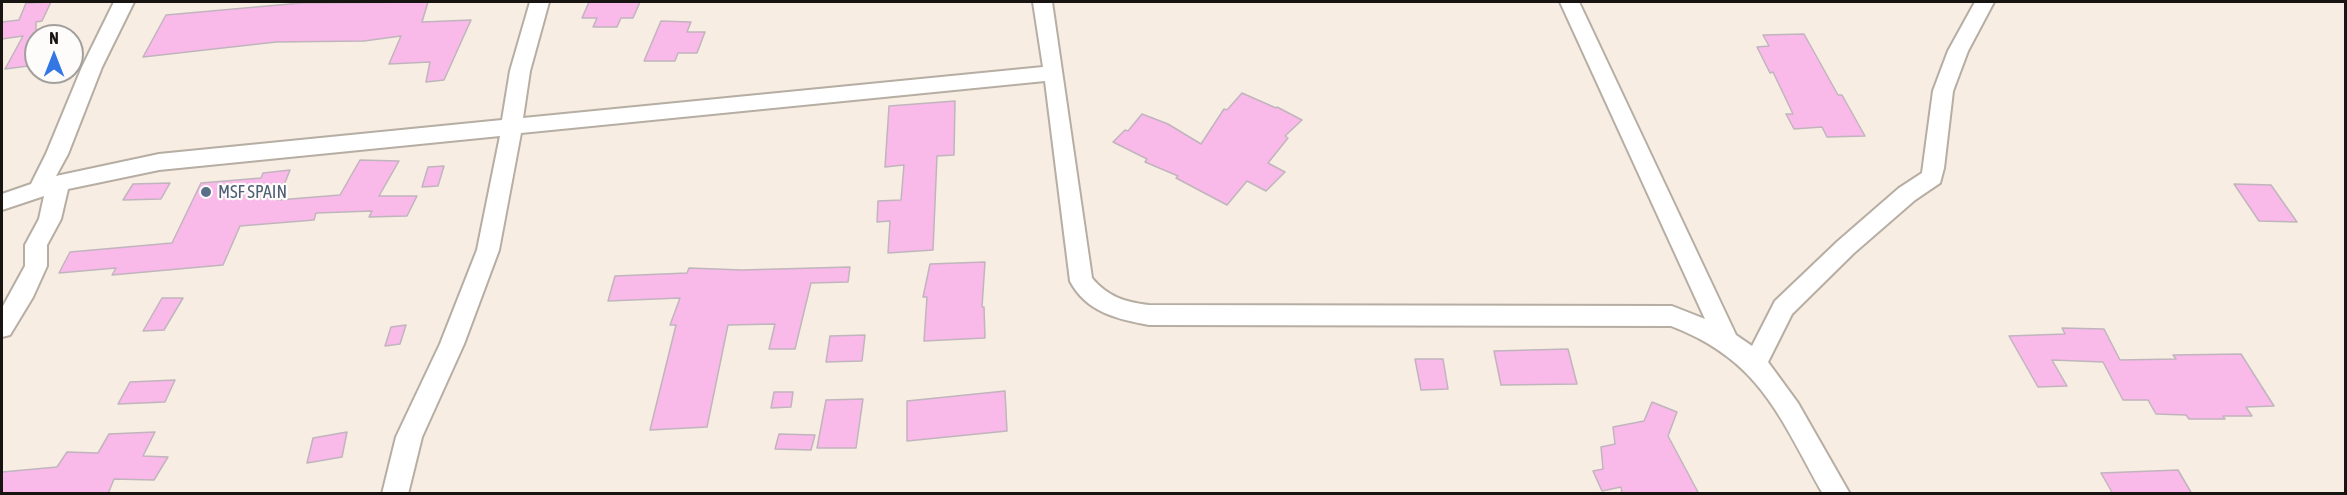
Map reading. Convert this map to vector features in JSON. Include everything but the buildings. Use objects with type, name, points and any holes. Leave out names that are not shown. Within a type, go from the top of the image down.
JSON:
[{"type":"street","points":[[2,328],[25,290],[36,266],[36,245],[50,219],[49,186],[57,154],[92,67],[124,2]]},
{"type":"street","points":[[395,494],[409,437],[452,344],[488,250],[512,126],[520,71],[539,2]]},
{"type":"street","points":[[1043,2],[1081,281],[1092,296],[1112,309],[1149,315],[1672,316],[1701,327],[1728,343],[1755,364],[1781,398],[1837,494]]},
{"type":"street","points":[[1570,2],[1728,343]]},
{"type":"street","points":[[1755,364],[1783,308],[1846,247],[1907,194],[1932,177],[1937,156],[1941,102],[1955,60],[1984,2]]},
{"type":"street","points":[[2,202],[49,186],[118,168],[159,162],[1054,73]]},
{"type":"place","name":"MSF SPAIN","points":[[206,192]]}]
